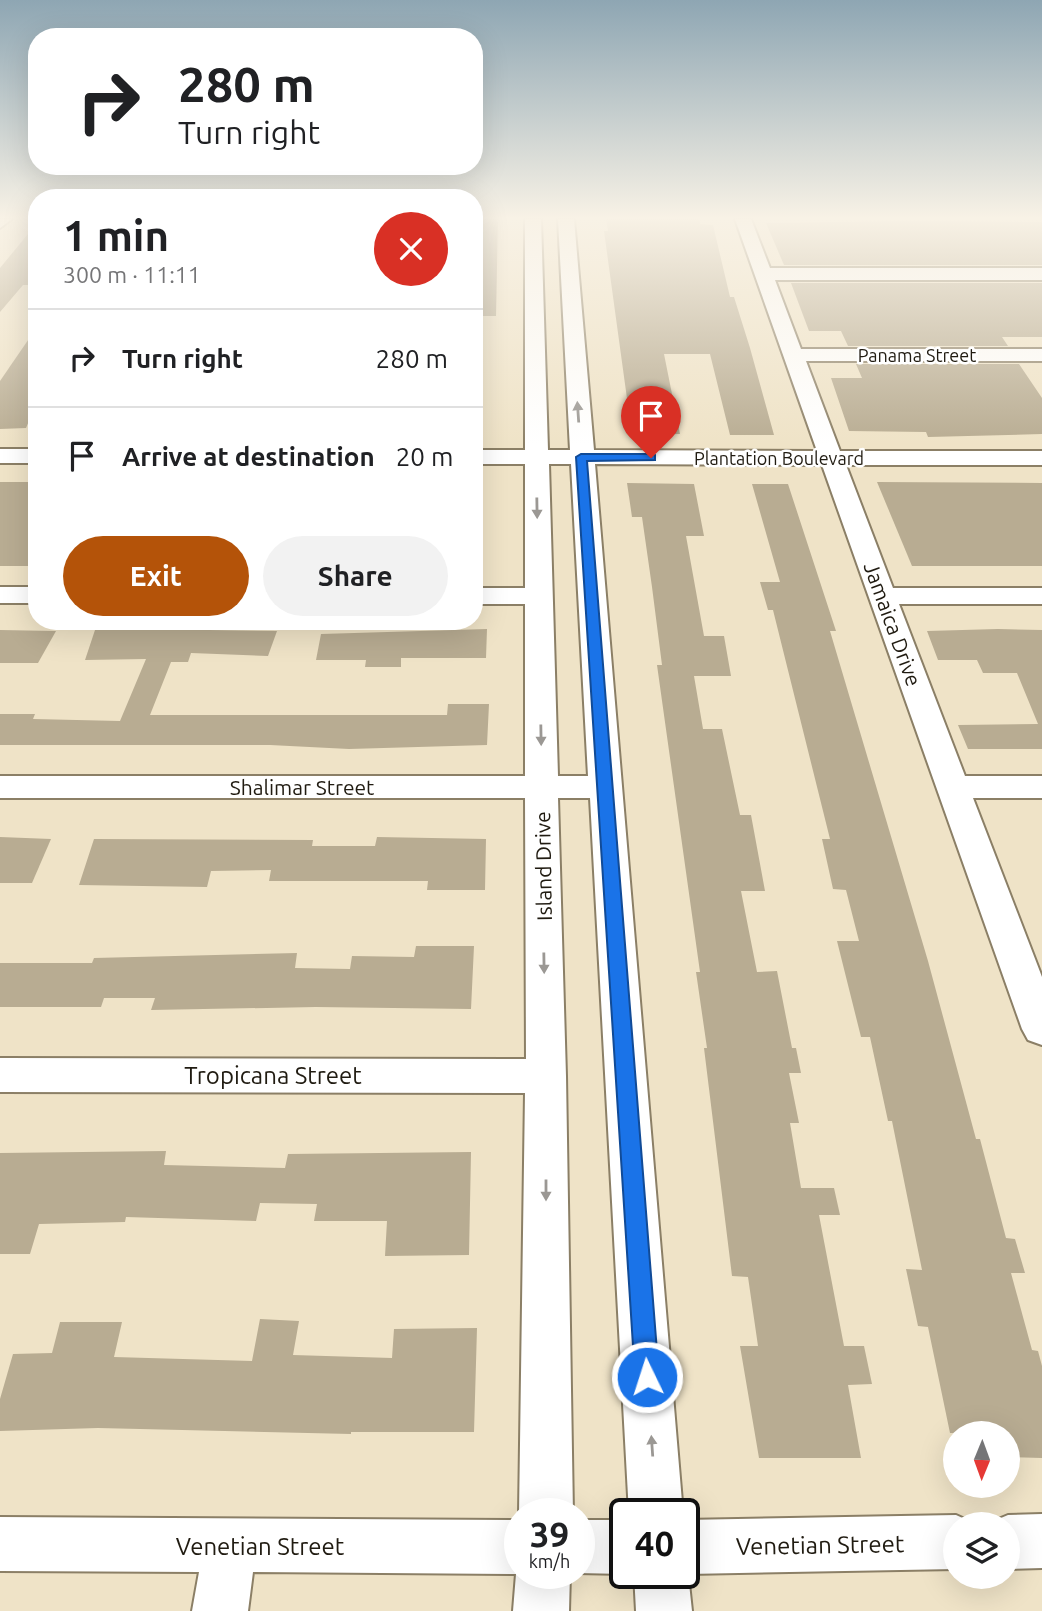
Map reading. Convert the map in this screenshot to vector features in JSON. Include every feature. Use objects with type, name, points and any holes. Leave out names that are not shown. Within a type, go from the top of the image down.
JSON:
[{"type":"street","name":"Island Drive","points":[[534,294],[546,1076],[546,1498]]},
{"type":"street","points":[[571,294],[655,1498]]},
{"type":"street","name":"Jamaica Drive","points":[[771,294],[1042,1029]]},
{"type":"street","name":"Panama Street","points":[[792,355],[1042,355]]},
{"type":"street","points":[[0,456],[28,456]]},
{"type":"street","name":"Plantation Boulevard","points":[[483,457],[1042,458]]},
{"type":"street","points":[[0,595],[28,595]]},
{"type":"street","points":[[483,596],[539,596]]},
{"type":"street","points":[[884,596],[1042,596]]},
{"type":"street","points":[[952,786],[1042,787]]},
{"type":"street","name":"Shalimar Street","points":[[0,787],[605,788]]},
{"type":"street","name":"Tropicana Street","points":[[0,1074],[546,1076]]},
{"type":"street","points":[[1020,1542],[1042,1541]]},
{"type":"street","name":"Venetian Street","points":[[700,1547],[943,1542]]},
{"type":"street","name":"Venetian Street","points":[[0,1544],[504,1547]]},
{"type":"street","points":[[220,1611],[230,1546]]},
{"type":"street","points":[[541,1611],[542,1589]]},
{"type":"street","points":[[662,1589],[664,1611]]},
{"type":"building","points":[[0,294],[15,294],[0,312]]},
{"type":"building","points":[[483,294],[496,294],[496,316],[483,316]]},
{"type":"building","points":[[613,294],[729,294],[734,297],[774,435],[730,435],[710,354],[664,354],[680,434],[632,435]]},
{"type":"building","points":[[795,294],[1042,294],[1042,337],[1002,337],[1008,346],[848,346],[841,331],[809,331]]},
{"type":"building","points":[[28,340],[26,428],[0,429],[0,381]]},
{"type":"building","points":[[856,364],[1019,364],[1042,398],[1042,434],[928,437],[926,432],[849,431],[831,378],[862,378]]},
{"type":"building","points":[[0,482],[28,482],[28,566],[0,566]]},
{"type":"building","points":[[877,482],[1042,483],[1042,566],[912,566]]},
{"type":"building","points":[[627,483],[694,484],[704,536],[686,536],[704,636],[724,636],[731,676],[694,676],[703,729],[722,729],[740,815],[751,815],[765,891],[741,891],[757,972],[777,971],[792,1048],[796,1048],[801,1073],[789,1073],[799,1123],[790,1123],[801,1188],[834,1188],[840,1215],[819,1215],[844,1346],[864,1346],[872,1384],[848,1385],[861,1458],[759,1458],[740,1346],[758,1346],[748,1277],[732,1276],[696,972],[700,972],[657,665],[662,665],[652,587],[642,517],[632,517]]},
{"type":"building","points":[[752,484],[788,484],[836,631],[830,631],[928,961],[976,1139],[980,1139],[1006,1238],[1015,1239],[1025,1273],[1011,1273],[1032,1350],[1038,1351],[1042,1366],[1042,1458],[1020,1457],[1020,1421],[948,1421],[928,1327],[918,1326],[906,1269],[922,1270],[892,1121],[888,1121],[870,1037],[861,1037],[837,941],[859,941],[846,890],[833,889],[822,839],[830,839],[773,610],[768,610],[760,582],[780,582]]},
{"type":"building","points":[[487,629],[486,658],[401,658],[401,667],[365,667],[366,660],[316,660],[321,634]]},
{"type":"building","points":[[0,630],[56,631],[38,663],[0,663]]},
{"type":"building","points":[[95,630],[277,631],[268,656],[191,653],[188,662],[171,662],[150,715],[447,715],[448,704],[489,704],[487,745],[349,749],[270,745],[0,745],[0,714],[35,714],[33,719],[120,721],[146,659],[85,660]]},
{"type":"building","points":[[1042,630],[1042,749],[968,749],[958,725],[1038,724],[1017,673],[983,673],[977,660],[938,660],[927,631]]},
{"type":"building","points":[[0,837],[51,839],[32,883],[0,883]]},
{"type":"building","points":[[377,837],[486,839],[485,890],[427,890],[428,881],[269,881],[271,870],[211,871],[207,887],[79,885],[94,839],[313,840],[312,846],[375,846]]},
{"type":"building","points":[[416,946],[474,946],[471,1009],[316,1007],[151,1010],[155,998],[104,998],[101,1007],[0,1007],[0,963],[92,963],[94,958],[297,953],[295,968],[350,969],[352,956],[414,957]]},
{"type":"building","points":[[166,1151],[164,1165],[285,1168],[288,1154],[471,1152],[469,1255],[385,1256],[387,1221],[314,1221],[317,1204],[260,1203],[256,1221],[126,1217],[125,1222],[39,1224],[30,1254],[0,1254],[0,1153]]},
{"type":"building","points":[[260,1319],[299,1321],[293,1355],[392,1358],[394,1329],[477,1328],[474,1432],[351,1434],[98,1428],[0,1431],[0,1399],[13,1354],[52,1353],[60,1322],[122,1322],[114,1357],[252,1361]]},
{"type":"route","points":[[647,1377],[581,457],[651,458]]}]
